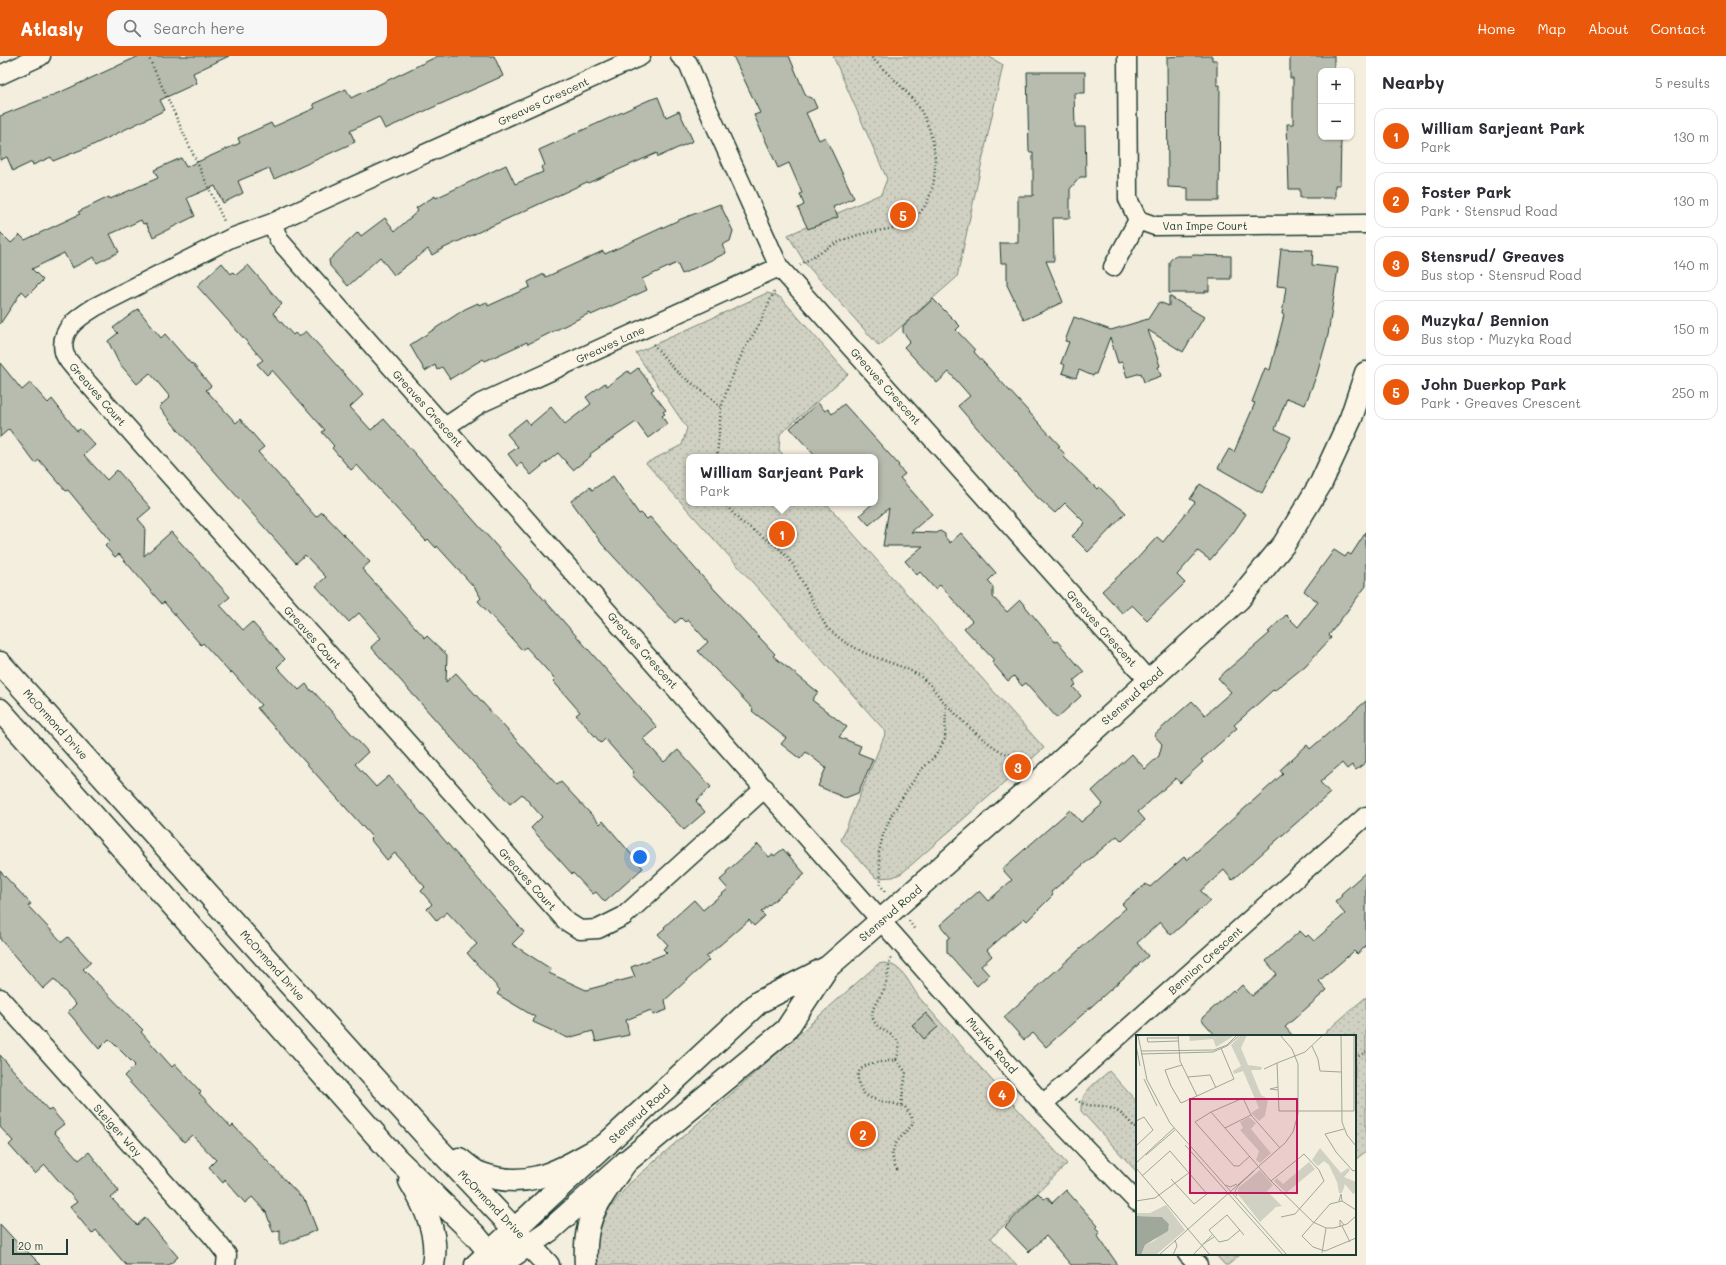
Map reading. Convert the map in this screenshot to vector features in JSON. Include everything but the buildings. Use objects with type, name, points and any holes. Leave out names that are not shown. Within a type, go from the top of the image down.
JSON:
[{"type":"main road","name":"Stensrud Road","points":[[493,1262],[515,1229],[759,1002],[828,967],[889,914],[1239,599],[1284,544],[1322,483],[1338,451],[1366,373]]},
{"type":"main road","name":"McOrmond Drive","points":[[0,663],[428,1138],[531,1245],[548,1265]]},
{"type":"main road","points":[[0,710],[397,1159],[475,1235],[493,1262]]},
{"type":"main road","name":"Stensrud Road","points":[[493,1262],[531,1245],[550,1231],[626,1162],[786,1030],[828,967]]},
{"type":"main road","points":[[428,1138],[478,1173],[516,1181],[546,1176],[607,1144]]},
{"type":"main road","points":[[397,1159],[424,1204],[433,1232],[435,1257],[433,1265]]},
{"type":"main road","points":[[586,1265],[585,1243],[590,1219],[599,1201],[626,1162]]},
{"type":"street","points":[[0,75],[41,56]]},
{"type":"street","name":"Greaves Crescent","points":[[641,56],[272,223],[279,240],[858,893],[889,914]]},
{"type":"street","name":"Greaves Crescent","points":[[680,56],[688,63],[698,88],[784,272],[1149,681]]},
{"type":"street","points":[[1113,267],[1138,220],[1128,199],[1127,56]]},
{"type":"street","name":"Van Impe Court","points":[[1138,220],[1155,226],[1366,224]]},
{"type":"street","name":"Greaves Court","points":[[272,223],[242,234],[96,307],[75,320],[65,335],[64,353],[76,370],[566,921],[580,930],[598,928],[624,916],[765,788]]},
{"type":"street","name":"Greaves Lane","points":[[445,427],[481,404],[784,272]]},
{"type":"street","name":"Bennion Crescent","points":[[1043,1104],[1366,816]]},
{"type":"street","name":"Muzyka Road","points":[[889,914],[904,945],[1043,1104],[1136,1201]]},
{"type":"street","name":"Steiger Way","points":[[0,998],[214,1238],[227,1255],[226,1265]]},
{"type":"street","points":[[1188,1255],[1198,1265]]},
{"type":"path","points":[[148,56],[225,223],[234,219],[242,234]]},
{"type":"path","points":[[717,454],[721,408],[743,351],[759,325],[784,272],[799,265],[836,242],[861,234],[892,228],[909,222],[925,206],[931,195],[935,177],[934,144],[929,126],[921,111],[903,89],[870,56]]},
{"type":"path","points":[[651,341],[676,371],[711,398],[721,408]]},
{"type":"path","points":[[727,506],[740,521],[778,547],[792,563],[827,628],[846,643],[869,655],[905,668],[919,675],[931,686],[946,705],[983,738],[1000,751],[1022,758]]},
{"type":"path","points":[[881,886],[879,852],[883,835],[892,814],[905,793],[921,770],[936,755],[945,738],[946,705]]},
{"type":"path","points":[[889,914],[914,926],[916,932],[891,957],[885,986],[874,1006],[872,1013],[876,1024],[894,1036],[898,1042],[899,1048],[896,1060]]},
{"type":"path","points":[[1356,1057],[1366,1052]]},
{"type":"path","points":[[896,1060],[906,1072],[901,1105]]},
{"type":"path","points":[[896,1060],[871,1064],[864,1067],[859,1071],[858,1082],[865,1094],[873,1099],[901,1105],[910,1111],[913,1124],[898,1140],[892,1151],[892,1161],[898,1171]]},
{"type":"path","points":[[1064,1086],[1082,1104],[1107,1107],[1118,1111],[1136,1129]]},
{"type":"shaded area","points":[[833,56],[988,56],[1003,65],[957,277],[879,346],[805,263],[788,235],[881,194],[887,179]]},
{"type":"shaded area","points":[[767,293],[778,296],[783,300],[848,374],[780,434],[779,450],[782,454],[686,454],[686,506],[829,506],[1044,748],[902,873],[893,877],[876,878],[841,840],[886,732],[646,463],[682,445],[687,428],[636,353]]},
{"type":"shaded area","points":[[884,963],[897,968],[902,973],[923,1002],[1067,1164],[991,1238],[1017,1265],[598,1265],[596,1237],[609,1209],[629,1184],[878,964]]},
{"type":"shaded area","points":[[1366,997],[1366,1151],[1356,1159],[1356,1035],[1322,1035]]},
{"type":"shaded area","points":[[1109,1071],[1136,1101],[1136,1171],[1081,1111],[1083,1098],[1089,1088]]},
{"type":"shaded area","points":[[1216,1255],[1240,1255],[1228,1265],[1225,1265]]},
{"type":"place","name":"John Duerkop Park","points":[[903,215]]},
{"type":"place","name":"William Sarjeant Park","points":[[782,534]]},
{"type":"place","name":"Stensrud/ Greaves","points":[[1018,767]]},
{"type":"place","name":"Muzyka/ Bennion","points":[[1002,1094]]},
{"type":"place","name":"Foster Park","points":[[863,1134]]}]
